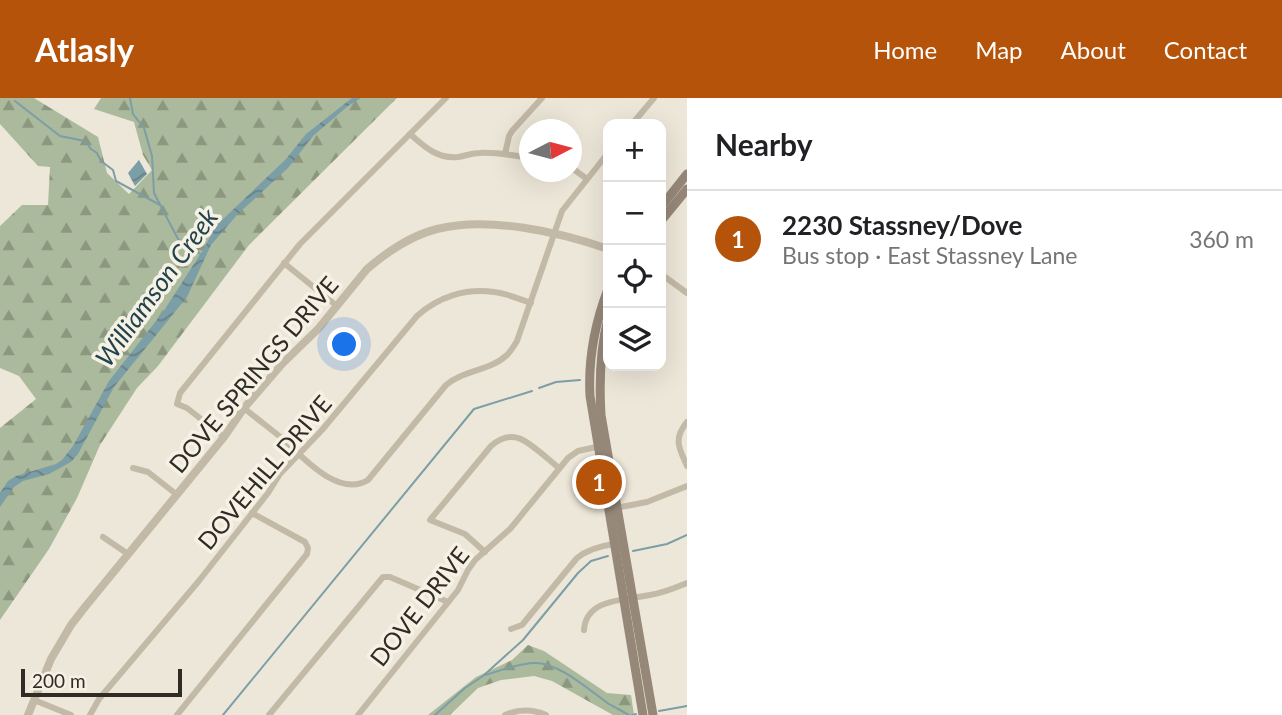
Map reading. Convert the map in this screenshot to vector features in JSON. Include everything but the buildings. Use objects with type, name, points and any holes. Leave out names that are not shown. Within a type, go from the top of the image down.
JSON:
[{"type":"main road","points":[[666,201],[687,174]]},
{"type":"main road","points":[[666,215],[687,189]]},
{"type":"main road","points":[[603,304],[597,323],[601,347],[590,387],[647,711]]},
{"type":"street","points":[[224,437],[187,408],[177,404],[180,393],[300,244],[446,98]]},
{"type":"street","points":[[505,154],[512,131],[542,98]]},
{"type":"street","points":[[636,119],[654,98]]},
{"type":"street","points":[[410,134],[437,155],[455,157],[479,153],[519,156]]},
{"type":"street","points":[[244,408],[284,440],[315,470],[349,485],[358,485],[369,480],[446,385],[458,376],[497,362],[506,356],[517,341],[562,211],[603,159]]},
{"type":"street","points":[[582,175],[587,179]]},
{"type":"street","name":"DOVE SPRINGS DRIVE","points":[[28,715],[51,659],[71,625],[224,437],[244,408],[283,363],[318,329],[377,260],[401,244],[436,229],[468,224],[497,225],[555,234],[603,248]]},
{"type":"street","points":[[284,263],[337,306]]},
{"type":"street","points":[[666,278],[687,293]]},
{"type":"street","name":"DOVEHILL DRIVE","points":[[90,715],[99,699],[198,582],[268,493],[279,474],[323,430],[417,316],[429,306],[452,295],[480,291],[496,292],[531,303]]},
{"type":"street","points":[[687,422],[680,430],[678,442],[687,467]]},
{"type":"street","points":[[485,552],[465,534],[430,520],[491,446],[507,438],[518,438],[559,468]]},
{"type":"street","name":"DOVE DRIVE","points":[[358,715],[458,590],[475,560],[510,529],[568,458],[578,451],[602,446]]},
{"type":"street","points":[[133,468],[148,472],[176,494]]},
{"type":"street","points":[[613,509],[648,502],[687,486]]},
{"type":"street","points":[[177,715],[307,554],[305,542],[252,513]]},
{"type":"street","points":[[103,537],[128,554]]},
{"type":"street","points":[[511,629],[522,625],[577,558],[588,550],[619,552]]},
{"type":"street","points":[[269,715],[383,577],[390,577],[448,602]]},
{"type":"street","points":[[584,630],[587,616],[604,604],[665,592],[687,583]]},
{"type":"street","points":[[34,700],[71,715]]},
{"type":"street","points":[[505,715],[528,710],[546,715]]},
{"type":"green space","points":[[0,98],[34,98],[98,137],[107,173],[129,194],[152,170],[143,155],[134,122],[94,109],[101,98],[397,98],[249,245],[158,366],[137,388],[100,445],[77,498],[49,549],[0,620],[0,428],[36,399],[19,376],[0,368],[0,226],[22,205],[48,205],[50,167],[38,166],[0,124]]},
{"type":"green space","points":[[528,645],[544,651],[607,693],[631,695],[634,715],[613,715],[552,681],[534,676],[501,680],[478,688],[450,715],[428,715],[476,677],[512,660]]},
{"type":"water","points":[[352,98],[361,98],[313,136],[288,168],[237,215],[211,245],[187,297],[114,387],[78,454],[71,462],[49,474],[23,481],[14,487],[0,507],[0,493],[8,481],[56,464],[73,446],[109,381],[163,312],[219,223],[286,159],[306,134]]},
{"type":"water","points":[[139,160],[147,174],[135,186],[128,173]]},
{"type":"waterway","name":"Williamson Creek","points":[[130,98],[133,114],[144,128],[152,156],[154,193],[178,239],[202,255]]},
{"type":"waterway","points":[[15,101],[60,136],[85,141],[101,161],[113,170],[116,181],[160,205]]},
{"type":"waterway","points":[[539,388],[556,382],[580,380]]},
{"type":"waterway","points":[[223,715],[474,409],[532,391]]},
{"type":"waterway","points":[[633,551],[667,544],[687,535]]},
{"type":"waterway","points":[[435,715],[523,640],[591,561],[608,556]]},
{"type":"waterway","points":[[485,675],[521,665],[543,664],[563,672],[629,715]]},
{"type":"waterway","points":[[659,711],[687,706]]},
{"type":"waterway","points":[[632,715],[636,714]]},
{"type":"place","name":"2230 Stassney/Dove","points":[[599,482]]}]
